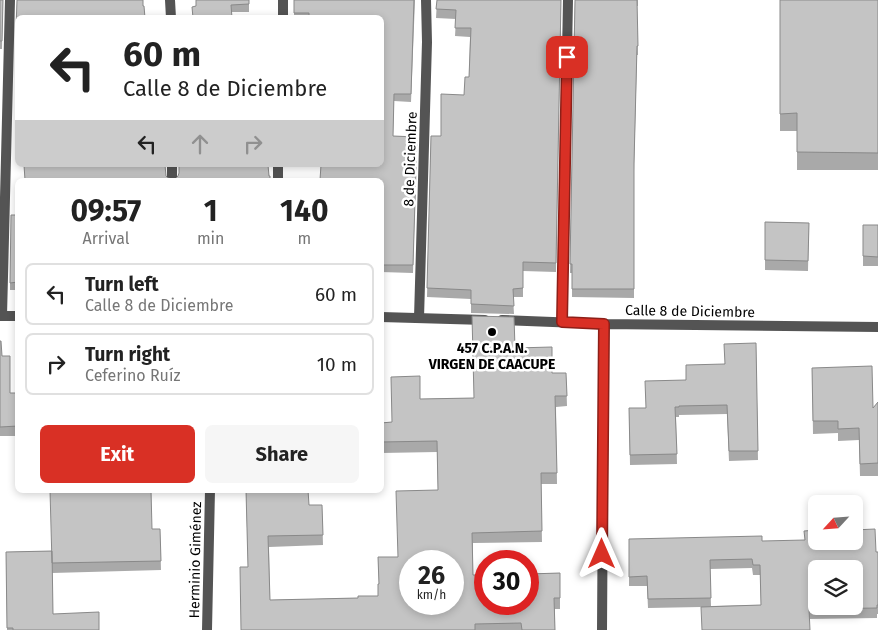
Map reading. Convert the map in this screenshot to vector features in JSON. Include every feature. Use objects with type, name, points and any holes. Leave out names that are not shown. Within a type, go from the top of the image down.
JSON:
[{"type":"street","points":[[10,0],[1,316],[15,316]]},
{"type":"street","points":[[170,0],[170,15]]},
{"type":"street","points":[[283,15],[284,0]]},
{"type":"street","name":"8 de Diciembre","points":[[419,318],[427,42],[426,0]]},
{"type":"street","points":[[562,322],[568,0]]},
{"type":"street","name":"Calle 8 de Diciembre","points":[[384,317],[604,324],[878,327]]},
{"type":"street","points":[[602,630],[604,324]]},
{"type":"street","name":"Herminio Giménez","points":[[207,630],[210,493]]},
{"type":"building","points":[[0,0],[3,0],[2,41],[0,41]]},
{"type":"building","points":[[17,0],[143,0],[145,15],[16,15]]},
{"type":"building","points":[[196,0],[249,0],[249,4],[231,5],[232,15],[193,15],[192,7],[196,6]]},
{"type":"building","points":[[294,0],[414,0],[411,94],[394,94],[393,136],[417,137],[413,265],[384,265],[384,178],[320,178],[321,167],[384,167],[384,15],[309,15],[309,13],[294,13]]},
{"type":"building","points":[[437,0],[561,0],[556,263],[523,262],[523,288],[513,289],[514,306],[471,304],[471,290],[427,288],[431,136],[441,136],[441,94],[464,95],[465,77],[469,77],[471,28],[455,28],[456,10],[436,9]]},
{"type":"building","points":[[575,0],[637,0],[634,289],[572,289],[572,264],[570,264]]},
{"type":"building","points":[[780,0],[878,0],[878,153],[797,152],[797,113],[780,114]]},
{"type":"building","points":[[24,167],[165,167],[168,178],[25,178]]},
{"type":"building","points":[[179,167],[268,167],[270,178],[176,178],[179,173]]},
{"type":"building","points":[[11,215],[15,215],[15,282],[10,283]]},
{"type":"building","points":[[765,222],[809,223],[808,261],[765,260]]},
{"type":"building","points":[[863,225],[878,225],[878,257],[863,256]]},
{"type":"building","points":[[472,316],[514,317],[515,348],[552,347],[552,373],[566,373],[567,396],[555,396],[557,473],[541,473],[542,531],[472,533],[474,615],[539,615],[539,574],[560,573],[560,598],[554,598],[555,630],[522,630],[521,623],[475,624],[475,630],[241,630],[240,567],[248,567],[246,493],[308,493],[309,505],[322,505],[323,535],[268,536],[270,600],[378,596],[378,557],[398,557],[396,491],[438,490],[437,441],[384,442],[384,423],[392,422],[391,377],[420,376],[420,399],[474,398]]},
{"type":"building","points":[[1,341],[2,356],[10,356],[10,393],[15,393],[15,426],[0,427]]},
{"type":"building","points":[[756,343],[758,451],[729,451],[727,405],[679,406],[675,407],[677,454],[630,455],[629,408],[646,408],[645,381],[686,380],[686,365],[725,364],[724,344]]},
{"type":"building","points":[[872,366],[873,408],[878,402],[878,463],[860,464],[859,428],[838,429],[838,421],[813,421],[812,368]]},
{"type":"building","points":[[50,493],[151,493],[152,529],[160,529],[161,561],[52,563]]},
{"type":"building","points":[[875,529],[876,552],[878,552],[877,608],[863,608],[863,560],[808,560],[808,615],[810,630],[702,630],[701,607],[761,605],[760,565],[753,565],[752,559],[710,560],[711,598],[648,599],[647,576],[629,577],[629,539],[762,536],[762,541],[805,540],[804,531],[808,531],[808,550],[863,550],[863,530]]},
{"type":"building","points":[[52,551],[53,614],[99,612],[99,630],[13,630],[13,628],[7,628],[6,552]]},
{"type":"place","name":"457 C.P.A.N. VIRGEN DE CAACUPE","points":[[492,332]]},
{"type":"route","points":[[567,57],[562,322],[604,324],[602,554]]}]
